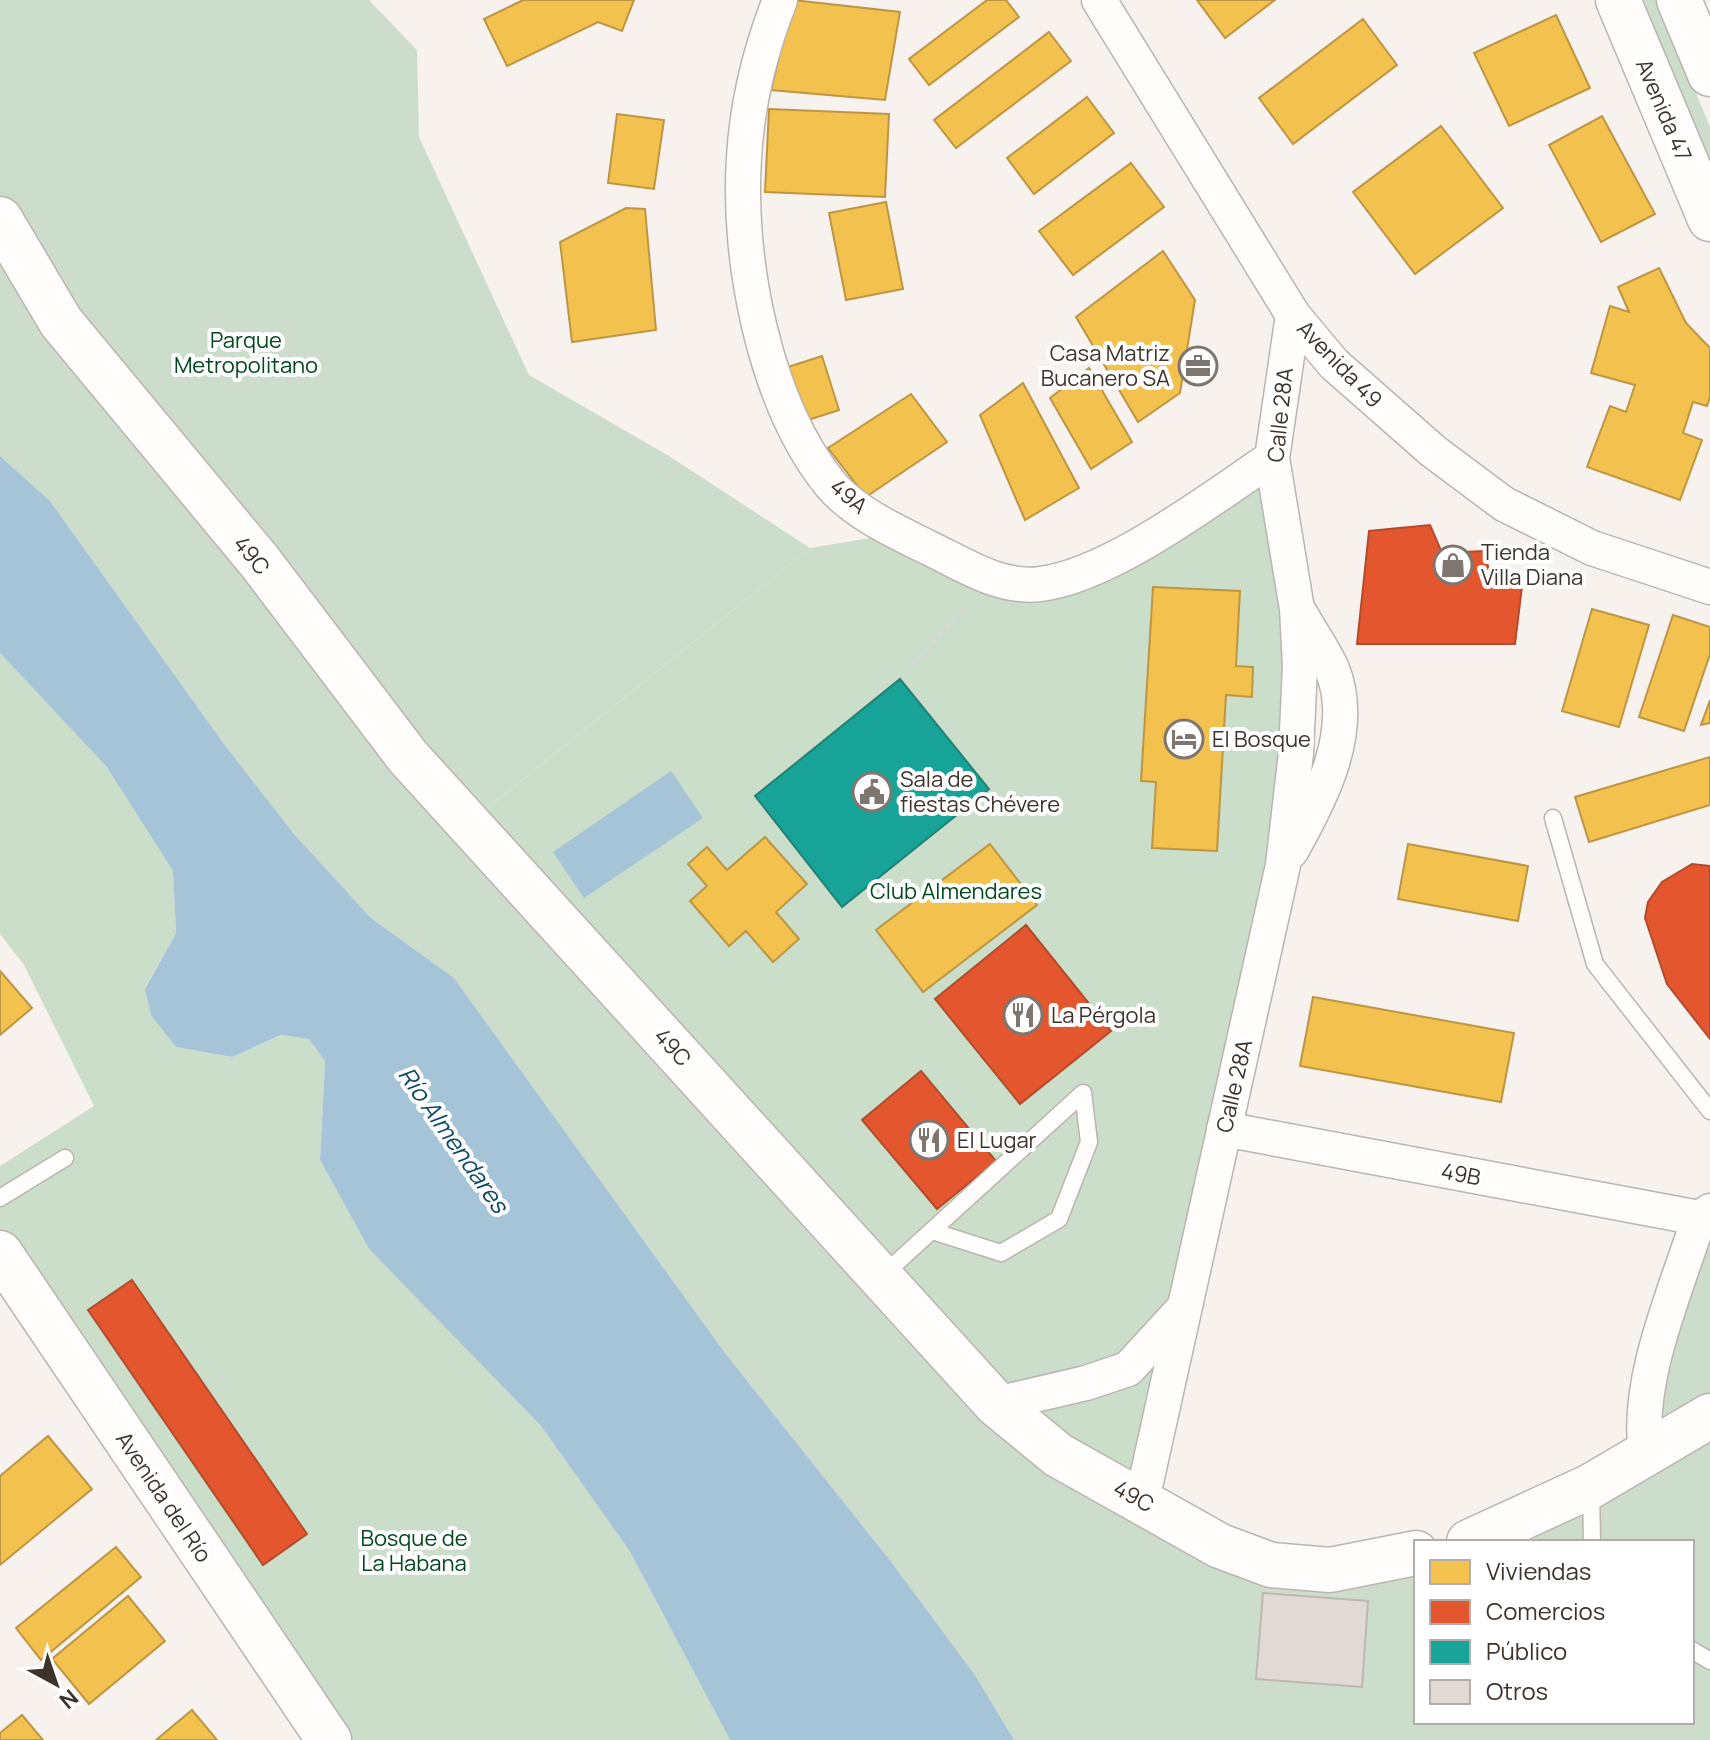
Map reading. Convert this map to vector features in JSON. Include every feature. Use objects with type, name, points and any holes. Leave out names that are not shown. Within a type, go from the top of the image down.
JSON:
[{"type":"street","name":"49A","points":[[780,0],[765,38],[750,102],[743,160],[746,240],[758,322],[786,410],[832,486],[862,510],[900,533],[997,581],[1037,585],[1070,578],[1122,552],[1272,458]]},
{"type":"street","name":"Avenida 49","points":[[1099,0],[1293,315],[1334,364],[1374,402],[1504,504],[1592,548],[1710,587]]},
{"type":"street","name":"Avenida 47","points":[[1618,0],[1710,219]]},
{"type":"street","points":[[1679,0],[1710,74]]},
{"type":"street","name":"49C","points":[[0,219],[61,322]]},
{"type":"street","name":"49C","points":[[0,267],[61,322],[260,562],[408,757],[996,1404],[1058,1455],[1220,1546],[1271,1565],[1330,1570],[1414,1553]]},
{"type":"street","name":"Calle 28A","points":[[1142,1500],[1283,865],[1296,753],[1300,666],[1297,609],[1272,458],[1293,315]]},
{"type":"street","name":"Calle 28A","points":[[1283,865],[1318,799],[1339,732],[1339,702],[1332,670],[1297,609]]},
{"type":"street","name":"49B","points":[[1224,1129],[1704,1215],[1645,1397],[1643,1429],[1646,1453]]},
{"type":"street","name":"Avenida del Río","points":[[0,1253],[329,1740]]},
{"type":"street","name":"Calle 28A","points":[[996,1404],[1086,1383],[1128,1369],[1184,1307]]},
{"type":"street","points":[[1473,1540],[1591,1486],[1710,1416]]},
{"type":"lane","points":[[1553,818],[1595,964],[1710,1111]]},
{"type":"lane","points":[[881,1277],[1083,1093],[1089,1142],[1059,1219],[1001,1253],[932,1231]]},
{"type":"lane","points":[[0,1198],[65,1158]]},
{"type":"lane","points":[[1591,1486],[1592,1540]]},
{"type":"green space","name":"Parque Metropolitano","points":[[0,0],[369,0],[417,50],[419,137],[529,375],[669,456],[810,548],[470,822],[1220,1546],[1414,1553],[1414,1724],[1694,1724],[1694,1540],[1473,1540],[1646,1453],[1710,1211],[1710,1740],[1014,1740],[975,1675],[889,1559],[725,1353],[454,978],[371,918],[294,834],[224,744],[50,501],[0,456]]},
{"type":"green space","points":[[1639,0],[1658,0],[1710,127],[1710,168]]},
{"type":"green space","name":"Club Almendares","points":[[1272,458],[1296,753],[1142,1500],[1058,1455],[469,823],[810,548],[900,533],[1038,585]]},
{"type":"green space","name":"Bosque de La Habana","points":[[0,653],[106,766],[173,871],[176,933],[145,988],[176,1047],[231,1057],[282,1035],[309,1039],[325,1061],[320,1160],[369,1249],[541,1426],[629,1550],[730,1740],[329,1740],[0,1254],[0,1166],[94,1106],[24,965],[0,934]]},
{"type":"water","name":"Río Almendares","points":[[0,456],[50,501],[224,744],[294,834],[371,918],[454,978],[725,1353],[889,1559],[975,1675],[1014,1740],[730,1740],[629,1550],[541,1426],[369,1249],[320,1160],[325,1061],[309,1039],[281,1035],[232,1057],[176,1047],[151,1015],[145,989],[176,933],[173,871],[106,766],[0,653]]},
{"type":"water","points":[[671,771],[703,818],[584,898],[553,852]]},
{"type":"building: Viviendas","points":[[523,0],[634,0],[622,31],[598,22],[507,66],[484,19]]},
{"type":"building: Viviendas","points":[[793,0],[900,12],[885,100],[771,90]]},
{"type":"building: Viviendas","points":[[987,0],[1006,0],[1019,17],[929,85],[909,59]]},
{"type":"building: Viviendas","points":[[1197,0],[1275,0],[1225,38]]},
{"type":"building: Viviendas","points":[[1556,15],[1590,88],[1509,126],[1474,53]]},
{"type":"building: Viviendas","points":[[1363,19],[1397,65],[1293,144],[1259,98]]},
{"type":"building: Viviendas","points":[[1049,32],[1071,61],[956,148],[934,120]]},
{"type":"building: Viviendas","points":[[1087,97],[1114,133],[1034,194],[1007,158]]},
{"type":"building: Viviendas","points":[[769,109],[889,114],[885,197],[765,192]]},
{"type":"building: Viviendas","points":[[617,114],[664,120],[654,189],[608,183]]},
{"type":"building: Viviendas","points":[[1602,116],[1655,214],[1601,242],[1549,145]]},
{"type":"building: Viviendas","points":[[1441,126],[1503,208],[1415,274],[1353,192]]},
{"type":"building: Viviendas","points":[[1131,163],[1164,207],[1073,275],[1039,231]]},
{"type":"building: Viviendas","points":[[886,202],[903,289],[846,300],[829,213]]},
{"type":"building: Viviendas","points":[[626,208],[645,209],[656,330],[572,342],[560,242]]},
{"type":"building: Viviendas","points":[[1163,251],[1195,300],[1180,393],[1138,422],[1076,317]]},
{"type":"building: Viviendas","points":[[1659,268],[1686,323],[1710,348],[1710,397],[1707,406],[1693,402],[1683,433],[1702,440],[1680,500],[1587,467],[1610,406],[1626,412],[1635,385],[1591,373],[1610,306],[1629,312],[1618,287]]},
{"type":"building: Viviendas","points":[[822,356],[839,410],[802,422],[785,368]]},
{"type":"building: Viviendas","points":[[1089,368],[1132,442],[1091,469],[1050,398]]},
{"type":"building: Viviendas","points":[[1023,383],[1079,488],[1025,520],[980,415]]},
{"type":"building: Viviendas","points":[[911,394],[947,442],[866,497],[828,448]]},
{"type":"building: Viviendas","name":"El Bosque","points":[[1153,587],[1240,591],[1236,666],[1253,667],[1252,697],[1226,695],[1217,851],[1152,848],[1156,782],[1141,781]]},
{"type":"building: Viviendas","points":[[1592,609],[1649,625],[1619,727],[1562,711]]},
{"type":"building: Viviendas","points":[[1673,615],[1710,627],[1710,654],[1684,731],[1639,717]]},
{"type":"building: Viviendas","points":[[1710,700],[1710,723],[1701,725]]},
{"type":"building: Viviendas","points":[[1710,757],[1710,805],[1589,842],[1575,797]]},
{"type":"building: Viviendas","points":[[765,837],[807,884],[776,912],[799,939],[773,962],[746,931],[729,946],[690,901],[707,886],[688,864],[707,847],[727,870]]},
{"type":"building: Viviendas","points":[[990,844],[1037,905],[923,992],[876,930]]},
{"type":"building: Viviendas","points":[[1408,844],[1528,866],[1518,921],[1398,899]]},
{"type":"building: Viviendas","points":[[0,971],[32,1008],[0,1035]]},
{"type":"building: Viviendas","points":[[1313,997],[1514,1033],[1501,1102],[1300,1066]]},
{"type":"building: Viviendas","points":[[48,1436],[92,1489],[0,1565],[0,1476]]},
{"type":"building: Viviendas","points":[[116,1547],[141,1577],[41,1660],[16,1628]]},
{"type":"building: Viviendas","points":[[128,1596],[165,1641],[89,1704],[52,1659]]},
{"type":"building: Viviendas","points":[[192,1710],[217,1740],[156,1740]]},
{"type":"building: Viviendas","points":[[22,1715],[43,1740],[0,1740],[0,1733]]},
{"type":"building: Comercios","points":[[1430,525],[1442,553],[1484,551],[1490,574],[1523,578],[1515,644],[1357,644],[1369,531]]},
{"type":"building: Comercios","points":[[1692,864],[1710,866],[1710,1039],[1667,984],[1645,918],[1648,902],[1662,882]]},
{"type":"building: Comercios","name":"La Pérgola","points":[[1026,925],[1111,1031],[1020,1104],[935,999]]},
{"type":"building: Comercios","name":"El Lugar","points":[[921,1071],[996,1161],[937,1209],[862,1120]]},
{"type":"building: Comercios","points":[[132,1280],[307,1534],[263,1565],[88,1310]]},
{"type":"building: Público","name":"Sala de fiestas Chévere","points":[[900,679],[989,789],[842,907],[755,796]]},
{"type":"building: Otros","points":[[1263,1593],[1368,1601],[1362,1687],[1256,1679]]},
{"type":"place","name":"Casa Matriz Bucanero SA","points":[[1198,366]]},
{"type":"place","name":"Tienda Villa Diana","points":[[1453,565]]},
{"type":"place","name":"El Bosque","points":[[1184,739]]},
{"type":"place","name":"Sala de fiestas Chévere","points":[[872,792]]},
{"type":"place","name":"La Pérgola","points":[[1023,1015]]},
{"type":"place","name":"El Lugar","points":[[929,1140]]}]
